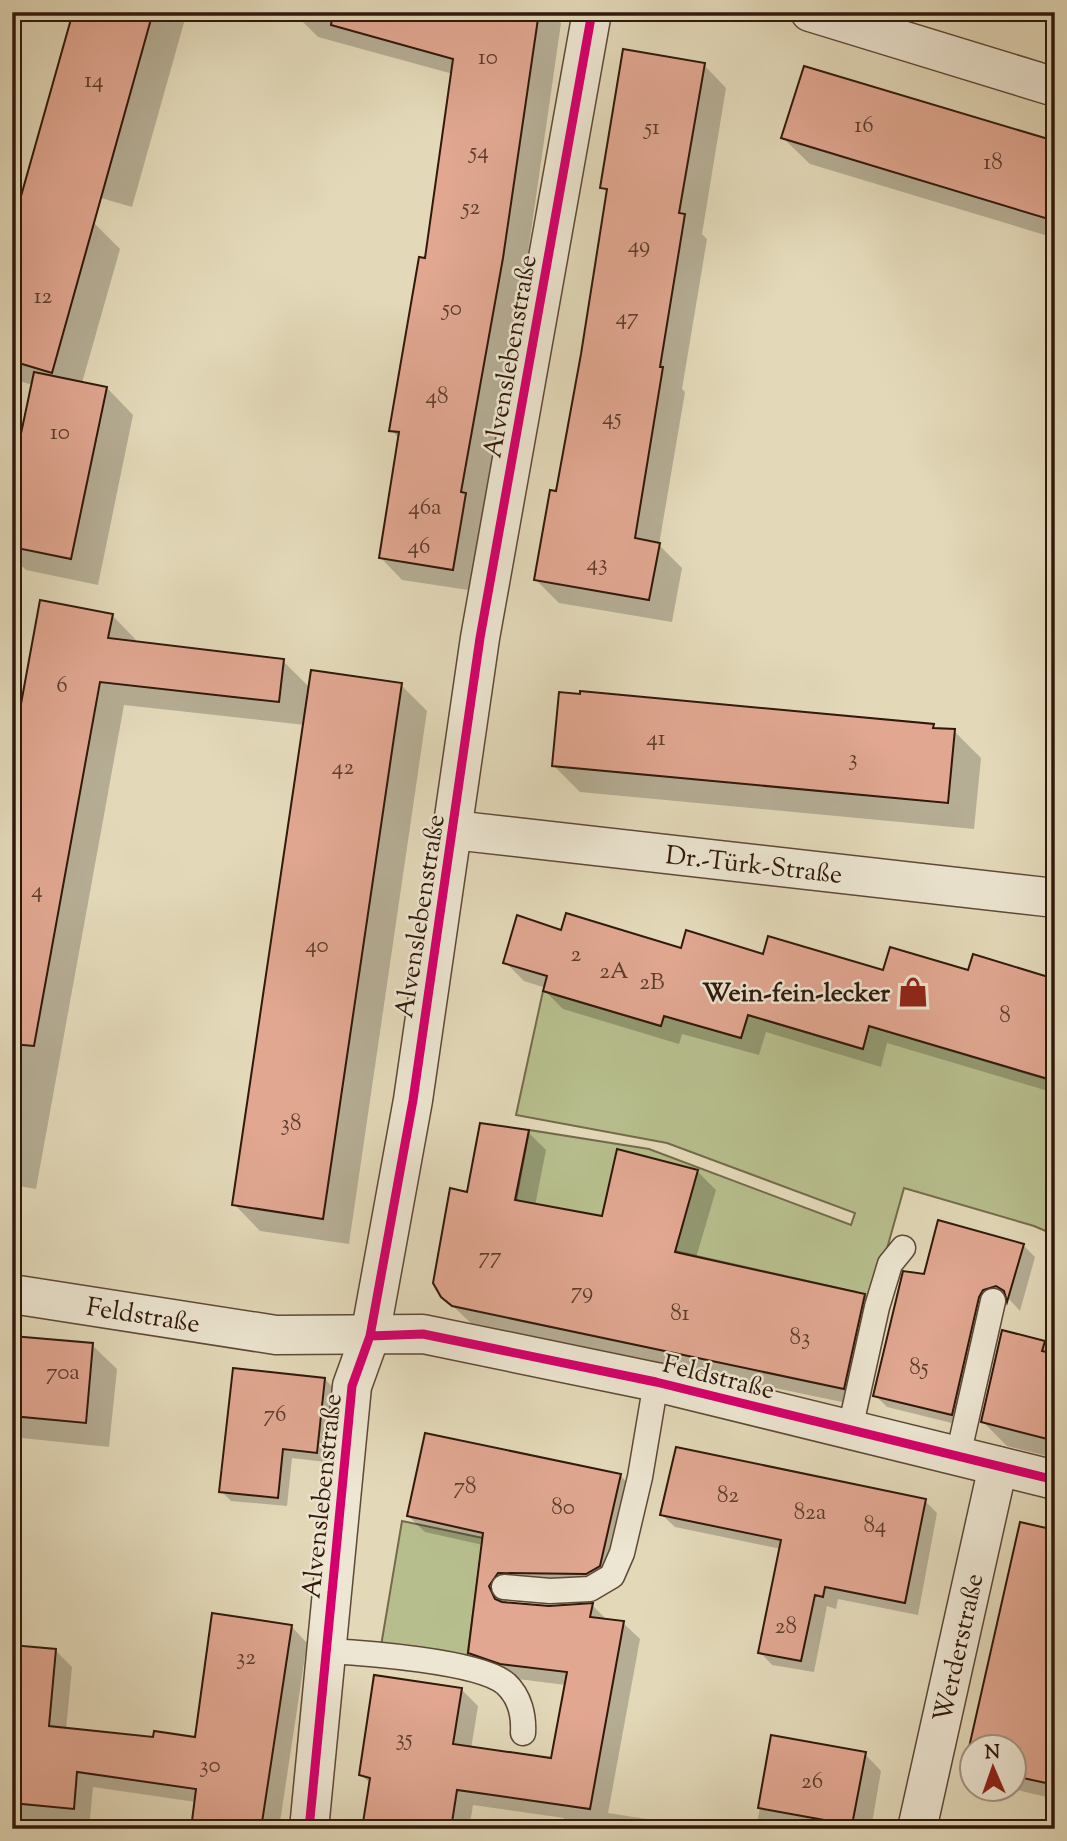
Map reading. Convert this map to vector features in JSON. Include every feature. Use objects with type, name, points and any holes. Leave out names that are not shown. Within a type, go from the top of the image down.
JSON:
[{"type":"street","name":"Alvenslebenstraße","points":[[309,1829],[352,1387],[370,1336],[412,1100],[480,638],[593,12]]},
{"type":"street","points":[[810,12],[1055,87]]},
{"type":"street","name":"Dr.-Türk-Straße","points":[[453,830],[1055,898]]},
{"type":"street","name":"Feldstraße","points":[[12,1294],[276,1335],[424,1334],[656,1382],[1055,1480]]},
{"type":"street","name":"Werderstraße","points":[[917,1829],[998,1466]]},
{"type":"lane","points":[[850,1429],[877,1307],[890,1264],[904,1248]]},
{"type":"lane","points":[[958,1455],[993,1301]]},
{"type":"lane","points":[[504,1587],[550,1591],[590,1589],[611,1576],[622,1553],[640,1477],[656,1382]]},
{"type":"lane","points":[[327,1651],[372,1654],[486,1675],[506,1684],[516,1698],[524,1716],[523,1733]]},
{"type":"green space","points":[[543,991],[660,1026],[664,1016],[741,1038],[748,1015],[862,1049],[869,1026],[1050,1080],[1055,1064],[1055,1235],[1034,1226],[904,1188],[870,1309],[854,1305],[856,1292],[634,1242],[516,1200],[529,1130],[649,1149],[851,1225],[855,1213],[667,1143],[516,1115]]},
{"type":"green space","points":[[402,1521],[483,1538],[467,1659],[381,1646]]},
{"type":"building","points":[[73,12],[153,12],[52,373],[12,361],[12,228]]},
{"type":"building","points":[[333,12],[539,12],[503,258],[461,492],[466,493],[453,570],[379,558],[399,432],[389,431],[419,257],[425,258],[453,59],[331,25]]},
{"type":"building","points":[[623,49],[705,63],[679,213],[685,214],[635,538],[660,543],[649,600],[534,580],[550,490],[556,491],[581,354],[607,189],[600,188]]},
{"type":"building","points":[[804,66],[1055,141],[1055,221],[781,138]]},
{"type":"building","points":[[34,372],[107,387],[71,559],[12,547],[12,476]]},
{"type":"building","points":[[40,600],[113,614],[108,638],[284,659],[279,702],[100,682],[34,1046],[12,1044],[12,753]]},
{"type":"building","points":[[311,670],[402,683],[323,1219],[232,1205]]},
{"type":"building","points":[[580,691],[934,724],[933,728],[955,729],[948,803],[552,766],[559,692],[580,694]]},
{"type":"building","points":[[566,913],[681,948],[686,930],[763,954],[768,936],[883,970],[890,947],[968,970],[973,954],[1055,979],[1055,1081],[869,1026],[863,1049],[748,1015],[741,1038],[664,1016],[661,1026],[543,991],[547,976],[503,963],[517,915],[561,930]]},
{"type":"building","points":[[480,1123],[529,1130],[515,1200],[602,1216],[617,1149],[698,1170],[675,1252],[865,1294],[844,1389],[452,1306],[441,1297],[433,1283],[450,1188],[467,1192]]},
{"type":"building","points":[[938,1220],[1024,1244],[1007,1302],[1004,1291],[996,1286],[983,1290],[979,1297],[952,1415],[873,1396],[903,1271],[924,1274]]},
{"type":"building","points":[[1002,1330],[1045,1341],[1042,1351],[1055,1354],[1055,1441],[981,1422]]},
{"type":"building","points":[[12,1336],[93,1343],[86,1423],[12,1416]]},
{"type":"building","points":[[233,1368],[325,1378],[317,1453],[283,1449],[278,1498],[219,1492]]},
{"type":"building","points":[[425,1433],[621,1474],[600,1566],[586,1574],[498,1573],[489,1586],[495,1599],[502,1602],[549,1606],[593,1603],[590,1617],[624,1621],[590,1809],[457,1790],[451,1829],[362,1829],[370,1778],[359,1775],[374,1675],[462,1688],[453,1744],[551,1758],[567,1672],[500,1664],[468,1653],[483,1533],[407,1516]]},
{"type":"building","points":[[676,1447],[926,1499],[905,1603],[825,1587],[823,1597],[815,1595],[801,1661],[758,1653],[781,1540],[660,1515]]},
{"type":"building","points":[[1020,1522],[1055,1530],[1055,1785],[1028,1779],[1028,1732],[972,1732]]},
{"type":"building","points":[[212,1613],[292,1625],[261,1829],[191,1829],[196,1789],[77,1772],[74,1809],[12,1803],[12,1645],[56,1649],[49,1726],[153,1737],[154,1731],[195,1737]]},
{"type":"building","points":[[771,1735],[866,1752],[852,1825],[758,1808]]},
{"type":"cycle path","points":[[309,1829],[352,1386],[370,1336],[413,1100],[480,638],[592,12]]},
{"type":"cycle path","points":[[370,1336],[423,1334],[656,1382],[1055,1480]]},
{"type":"place","name":"Wein-fein-lecker","points":[[913,992]]}]
